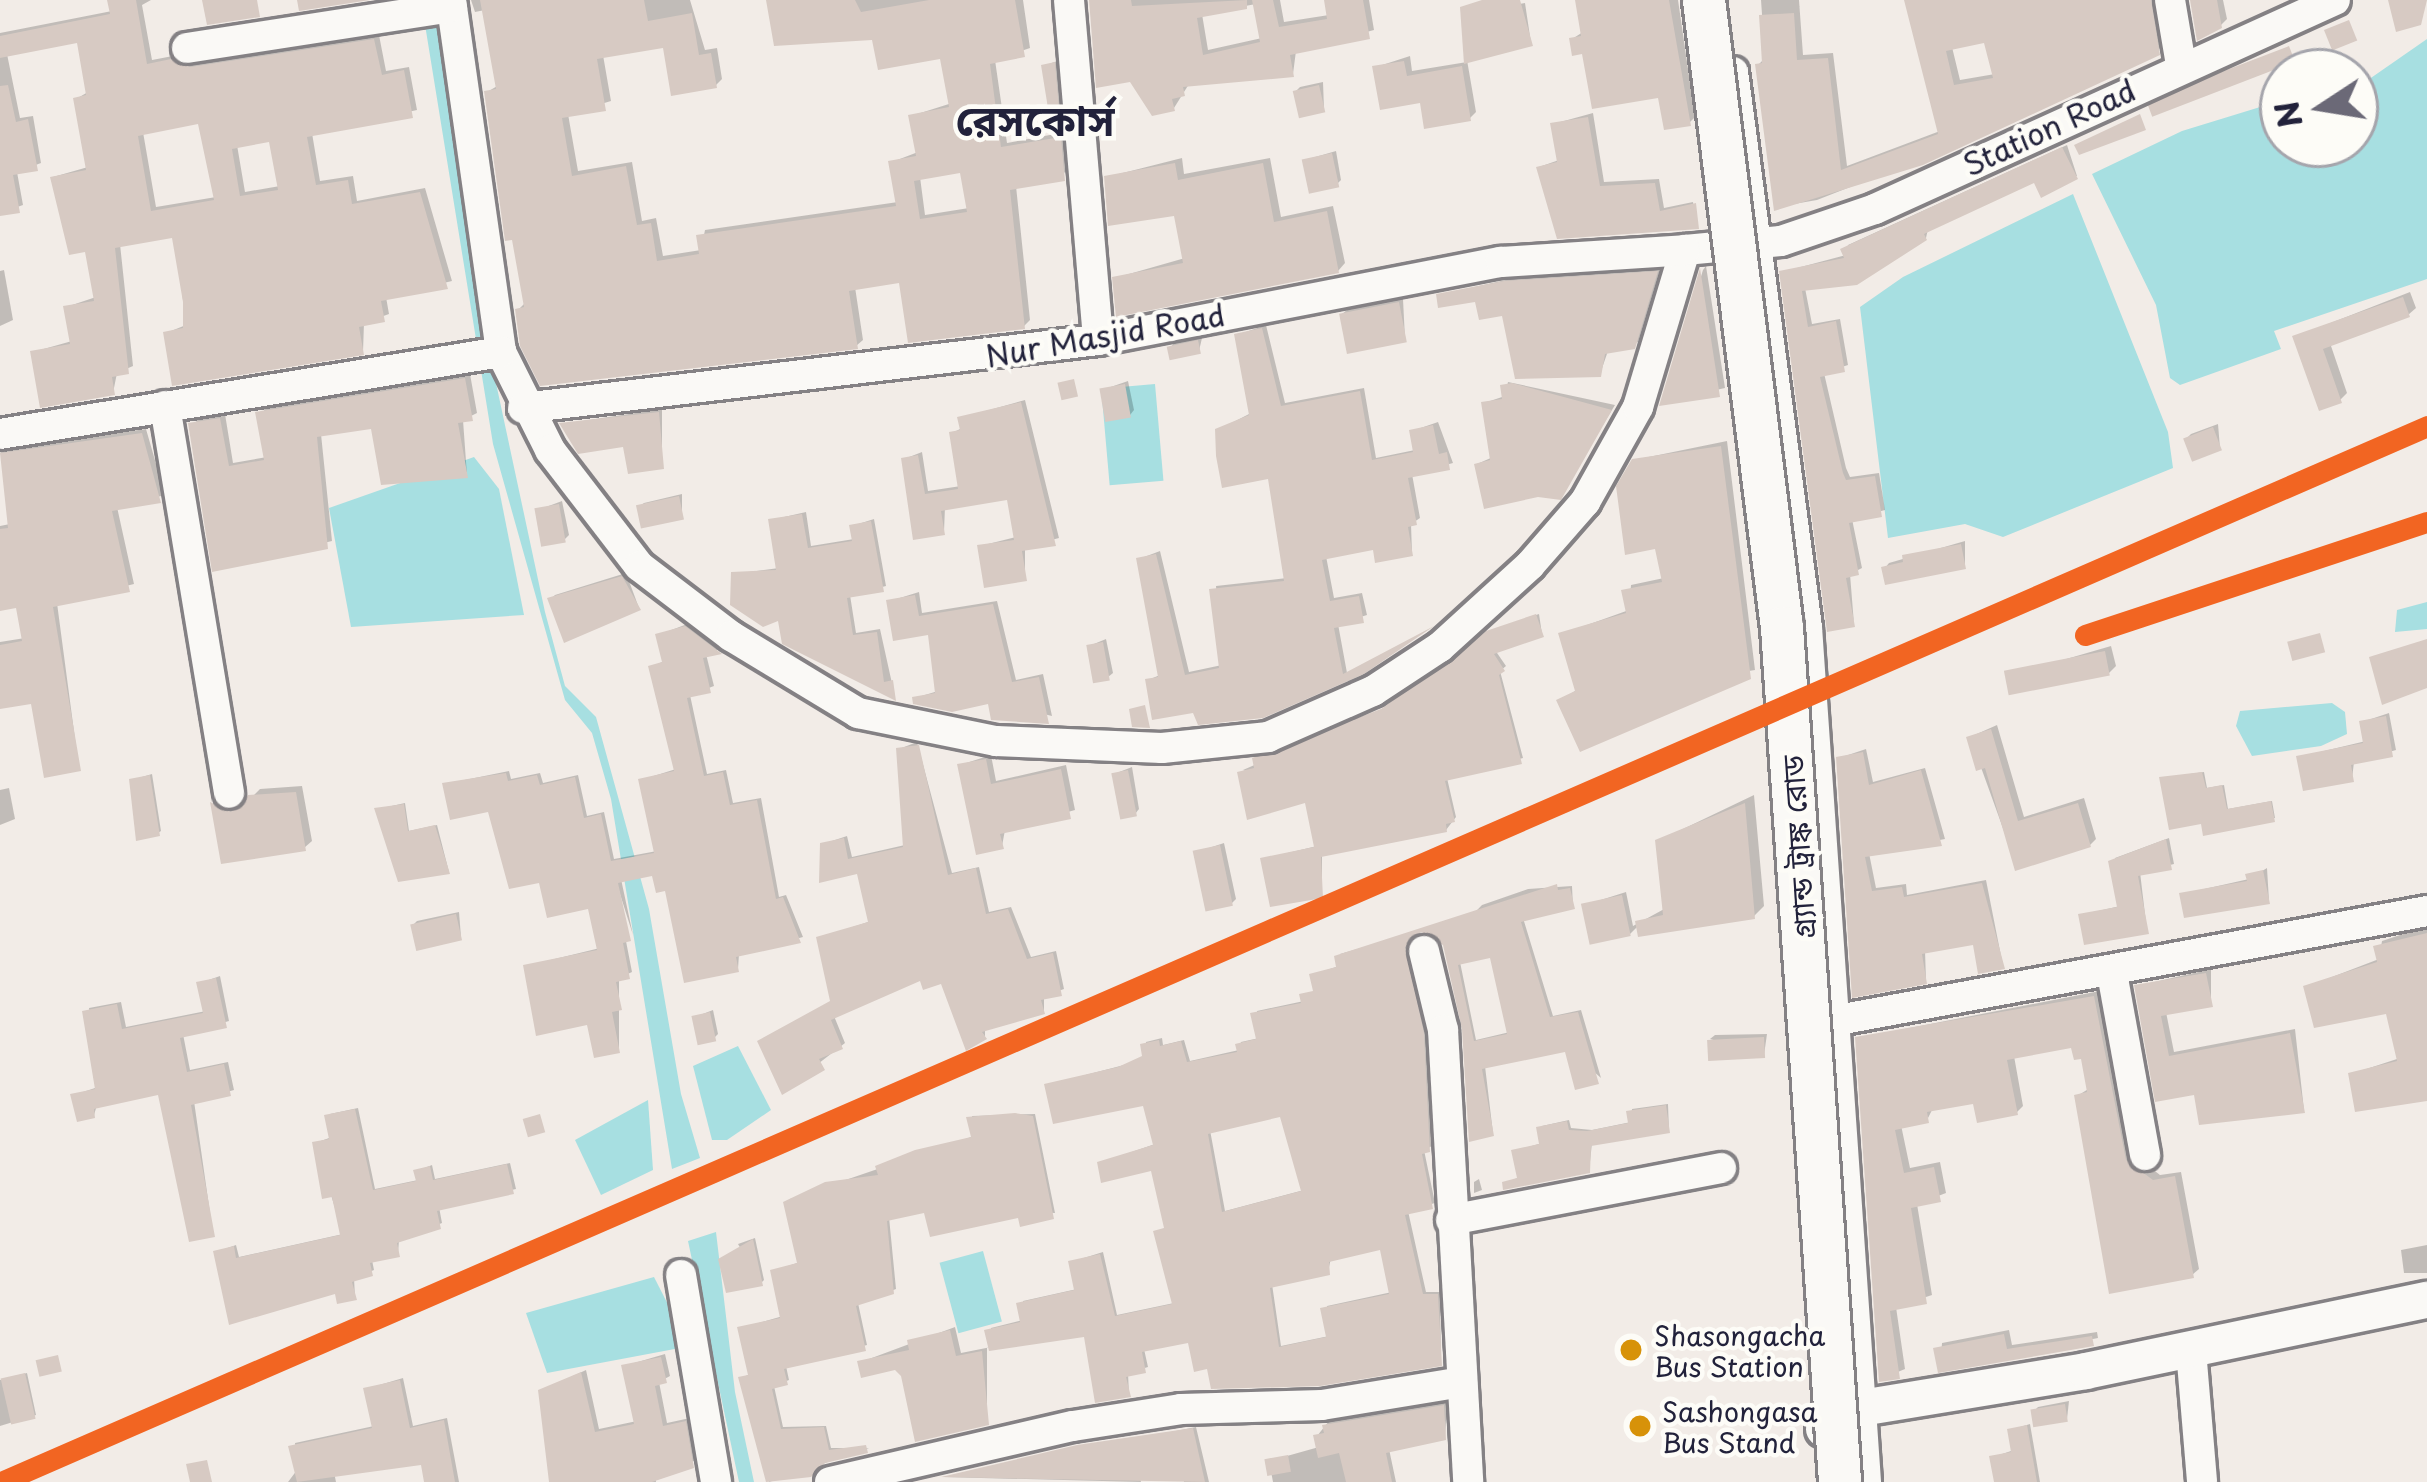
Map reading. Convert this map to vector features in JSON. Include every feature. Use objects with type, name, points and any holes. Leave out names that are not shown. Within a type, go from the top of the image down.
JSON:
[{"type":"highway","name":"গ্র্যান্ড ট্রাঙ্ক রোড","points":[[1704,0],[1782,628],[1840,1482]]},
{"type":"main road","points":[[1824,1482],[1826,1417],[2191,1350],[2427,1300]]},
{"type":"street","points":[[1069,0],[1098,340]]},
{"type":"street","points":[[1686,0],[1700,249],[1780,747],[1824,1482]]},
{"type":"street","points":[[1725,0],[1807,627],[1838,1020],[1866,1482]]},
{"type":"street","points":[[2170,0],[2181,65]]},
{"type":"street","name":"Station Road","points":[[1700,249],[1760,243],[1875,209],[2181,65],[2335,0]]},
{"type":"street","points":[[187,48],[452,4],[501,352],[524,408],[639,566],[715,625],[858,713],[996,741],[1233,744],[1302,725],[1408,670],[1558,535],[1638,407],[1700,249]]},
{"type":"street","name":"Nur Masjid Road","points":[[524,408],[1098,340],[1445,271],[1700,249]]},
{"type":"street","points":[[0,434],[501,352]]},
{"type":"street","points":[[165,406],[229,793]]},
{"type":"street","points":[[1838,1020],[2112,973],[2427,911]]},
{"type":"street","points":[[1424,951],[1443,1030],[1468,1482]]},
{"type":"street","points":[[2112,973],[2146,1155]]},
{"type":"street","points":[[1451,1220],[1721,1168]]},
{"type":"street","points":[[681,1275],[716,1482]]},
{"type":"street","points":[[2191,1350],[2202,1482]]},
{"type":"street","points":[[830,1482],[1073,1426],[1181,1409],[1322,1406],[1462,1382]]},
{"type":"water","points":[[421,0],[439,0],[484,327],[545,612],[565,686],[596,717],[649,909],[681,1094],[700,1158],[672,1169],[611,799],[592,733],[565,700],[493,444]]},
{"type":"water","points":[[2427,39],[2427,279],[2274,331],[2281,349],[2180,385],[2170,378],[2156,305],[2092,174],[2182,131],[2259,107],[2259,168],[2379,168],[2379,72]]},
{"type":"water","points":[[2073,194],[2168,432],[2173,468],[2003,537],[1965,524],[1888,538],[1860,307],[1903,277]]},
{"type":"water","points":[[1155,384],[1163,481],[1110,485],[1101,389]]},
{"type":"water","points":[[474,457],[499,489],[524,615],[351,627],[329,508]]},
{"type":"water","points":[[2427,602],[2427,629],[2395,632],[2397,610]]},
{"type":"water","points":[[2332,703],[2345,712],[2347,734],[2321,746],[2252,756],[2236,726],[2240,711]]},
{"type":"water","points":[[738,1046],[771,1110],[727,1140],[712,1140],[693,1066]]},
{"type":"water","points":[[648,1100],[653,1170],[601,1195],[575,1140]]},
{"type":"water","points":[[716,1232],[735,1392],[754,1482],[739,1482],[688,1241]]},
{"type":"water","points":[[983,1251],[1002,1322],[958,1333],[940,1263]]},
{"type":"water","points":[[654,1277],[680,1328],[680,1348],[547,1373],[526,1313]]},
{"type":"building","points":[[107,0],[136,0],[147,64],[171,59],[190,67],[374,39],[382,75],[404,70],[413,118],[307,137],[316,185],[348,180],[352,204],[420,192],[448,289],[381,301],[385,322],[359,327],[364,355],[172,386],[163,332],[183,328],[183,302],[172,238],[115,248],[129,374],[112,377],[115,395],[40,408],[30,351],[70,344],[63,306],[94,301],[85,252],[69,255],[50,177],[86,170],[73,98],[86,95],[77,43],[0,58],[0,36],[110,14]],"holes":[[[198,124],[214,200],[151,211],[138,136]],[[269,142],[278,190],[240,196],[232,149]]]},
{"type":"building","points":[[202,0],[257,0],[260,17],[207,25]]},
{"type":"building","points":[[297,0],[370,0],[299,11]]},
{"type":"building","points":[[480,0],[644,0],[648,21],[692,13],[699,55],[711,53],[717,88],[671,96],[663,48],[597,59],[606,111],[562,118],[572,176],[626,166],[637,225],[651,223],[657,261],[699,254],[696,235],[896,206],[888,161],[916,156],[908,115],[949,107],[940,59],[878,70],[872,40],[774,46],[766,0],[855,0],[861,12],[929,0],[1015,0],[1025,57],[990,64],[1001,147],[1061,137],[1065,181],[1010,190],[1025,329],[908,343],[899,283],[849,291],[858,349],[540,386],[520,346],[515,309],[524,307],[512,240],[505,241],[484,91],[496,89]],"holes":[[[960,173],[967,212],[920,219],[914,181]]]},
{"type":"building","points":[[1089,0],[1131,0],[1132,6],[1247,0],[1247,9],[1197,18],[1203,55],[1260,42],[1252,0],[1273,0],[1279,27],[1327,19],[1324,0],[1363,0],[1370,39],[1290,55],[1294,77],[1183,87],[1185,96],[1172,99],[1175,111],[1152,116],[1130,82],[1096,88]]},
{"type":"building","points":[[1482,0],[1520,0],[1533,46],[1464,64],[1460,7]]},
{"type":"building","points":[[1575,0],[1669,0],[1691,126],[1664,130],[1658,98],[1592,109],[1582,54],[1572,56],[1569,38],[1581,36]]},
{"type":"building","points":[[1904,0],[2151,0],[2160,55],[1923,165],[1774,211],[1755,64],[1762,63],[1759,15],[1794,13],[1797,60],[1828,58],[1841,170],[1938,134]],"holes":[[[1984,43],[1993,78],[1954,85],[1946,51]]]},
{"type":"building","points":[[2190,0],[2217,0],[2222,28],[2197,41]]},
{"type":"building","points":[[2388,0],[2427,0],[2421,25],[2396,32]]},
{"type":"building","points":[[2349,20],[2357,40],[2331,48],[2324,30]]},
{"type":"building","points":[[2259,58],[2259,76],[2152,117],[2146,101]]},
{"type":"building","points":[[1404,61],[1407,76],[1462,66],[1471,121],[1424,129],[1420,103],[1380,110],[1372,66]]},
{"type":"building","points":[[1055,62],[1061,131],[1052,133],[1041,65]]},
{"type":"building","points":[[8,85],[16,122],[28,119],[38,171],[13,175],[20,213],[0,216],[0,86]]},
{"type":"building","points":[[1319,85],[1325,112],[1299,118],[1293,91]]},
{"type":"building","points":[[2140,114],[2146,130],[2079,155],[2074,145]]},
{"type":"building","points":[[1588,117],[1600,186],[1655,183],[1660,211],[1696,203],[1699,229],[1557,239],[1536,167],[1557,162],[1550,123]]},
{"type":"building","points":[[2062,147],[2078,179],[2041,198],[2034,183],[1924,234],[1927,240],[1857,285],[1802,291],[1808,327],[1836,321],[1845,372],[1820,377],[1843,473],[1846,480],[1875,476],[1882,517],[1849,523],[1859,575],[1846,578],[1855,627],[1827,632],[1779,271],[1844,258],[1840,249]]},
{"type":"building","points":[[1332,153],[1339,187],[1309,194],[1302,159]]},
{"type":"building","points":[[1175,163],[1178,180],[1263,163],[1274,222],[1327,211],[1339,273],[1116,317],[1112,277],[1183,263],[1174,216],[1108,226],[1104,176]]},
{"type":"building","points":[[1700,268],[1720,397],[1659,406]]},
{"type":"building","points":[[1658,271],[1635,349],[1605,354],[1601,377],[1515,379],[1502,316],[1479,320],[1475,302],[1438,308],[1436,294],[1504,281]]},
{"type":"building","points":[[2403,297],[2410,317],[2323,349],[2342,403],[2319,411],[2292,336]]},
{"type":"building","points":[[1399,302],[1407,342],[1347,354],[1339,314]]},
{"type":"building","points":[[1262,328],[1281,406],[1360,391],[1372,460],[1413,452],[1409,430],[1433,425],[1439,454],[1447,452],[1450,470],[1408,478],[1417,525],[1408,527],[1413,556],[1375,563],[1373,550],[1322,560],[1330,601],[1359,596],[1364,623],[1334,628],[1343,674],[1434,626],[1364,674],[1263,718],[1198,725],[1193,713],[1152,720],[1145,679],[1158,677],[1136,558],[1156,554],[1185,675],[1219,668],[1209,589],[1284,581],[1268,479],[1222,488],[1216,456],[1215,429],[1249,415],[1234,334]]},
{"type":"building","points":[[1198,340],[1201,354],[1170,360],[1167,347]]},
{"type":"building","points":[[465,378],[473,421],[458,423],[468,478],[381,485],[371,429],[317,437],[328,549],[212,572],[188,423],[220,418],[229,466],[264,460],[255,412]]},
{"type":"building","points":[[1074,379],[1078,397],[1061,400],[1057,383]]},
{"type":"building","points":[[1512,383],[1612,410],[1561,500],[1538,497],[1484,509],[1474,464],[1490,460],[1481,402],[1502,399],[1500,385]]},
{"type":"building","points":[[1125,384],[1131,417],[1105,422],[1099,389]]},
{"type":"building","points":[[1021,402],[1056,546],[1022,551],[1027,581],[984,588],[977,545],[1014,540],[1007,500],[941,511],[945,535],[913,540],[901,458],[918,455],[925,494],[958,489],[949,432],[960,430],[957,417]]},
{"type":"building","points":[[659,412],[664,469],[628,474],[623,447],[578,454],[559,423]]},
{"type":"building","points":[[2213,427],[2222,450],[2192,462],[2183,438]]},
{"type":"building","points":[[142,433],[161,503],[112,511],[130,592],[53,607],[81,771],[44,778],[31,704],[0,709],[0,645],[22,641],[16,608],[0,611],[0,529],[8,528],[0,453]]},
{"type":"building","points":[[1721,446],[1751,679],[1580,752],[1556,700],[1575,691],[1558,633],[1626,613],[1621,590],[1662,582],[1655,549],[1625,555],[1616,486],[1632,459]]},
{"type":"building","points":[[679,496],[684,519],[641,529],[636,505]]},
{"type":"building","points":[[559,504],[566,542],[541,547],[534,508]]},
{"type":"building","points":[[802,514],[808,548],[852,541],[849,525],[871,521],[884,592],[847,598],[853,635],[877,632],[884,682],[893,680],[896,701],[782,644],[778,621],[763,627],[730,605],[731,572],[776,570],[768,519]]},
{"type":"building","points":[[1961,544],[1966,569],[1885,585],[1881,567],[1903,562],[1902,555]]},
{"type":"building","points":[[622,576],[641,610],[564,643],[547,598]]},
{"type":"building","points":[[915,595],[919,616],[993,604],[1012,682],[1039,677],[1049,724],[991,720],[988,704],[952,712],[913,704],[912,697],[935,693],[928,635],[893,641],[886,600]]},
{"type":"building","points":[[1536,614],[1544,637],[1494,654],[1505,671],[1499,675],[1522,764],[1445,781],[1455,822],[1446,824],[1447,832],[1321,857],[1323,898],[1270,907],[1260,858],[1314,847],[1305,803],[1247,820],[1237,772],[1254,768],[1252,758],[1381,709],[1486,631]]},
{"type":"building","points":[[685,626],[722,654],[703,658],[711,693],[687,698],[704,776],[723,772],[730,805],[757,800],[776,899],[783,897],[801,943],[736,957],[739,972],[684,983],[665,891],[656,893],[652,876],[618,883],[631,941],[623,943],[630,979],[616,982],[622,1010],[612,1012],[620,1053],[594,1058],[587,1025],[536,1036],[523,965],[597,950],[588,909],[547,918],[539,883],[509,889],[488,812],[450,820],[442,783],[506,773],[508,781],[537,775],[540,785],[575,777],[584,818],[601,814],[611,861],[654,853],[638,779],[674,771],[648,666],[662,662],[655,634]]},
{"type":"building","points":[[2320,633],[2325,652],[2292,661],[2287,642]]},
{"type":"building","points":[[2427,639],[2427,688],[2382,705],[2369,657]]},
{"type":"building","points":[[1103,642],[1110,680],[1093,683],[1086,645]]},
{"type":"building","points":[[2105,651],[2110,676],[2009,695],[2004,671]]},
{"type":"building","points":[[1145,705],[1150,728],[1132,727],[1129,709]]},
{"type":"building","points":[[2386,716],[2393,757],[2351,765],[2354,782],[2303,791],[2296,756],[2363,743],[2359,721]]},
{"type":"building","points":[[1991,729],[2018,821],[2078,803],[2091,847],[2015,871],[1985,768],[1976,771],[1966,737]]},
{"type":"building","points":[[919,745],[948,875],[976,868],[986,914],[1008,909],[1027,959],[1053,953],[1062,996],[1041,1000],[1045,1014],[982,1032],[987,1039],[966,1051],[941,984],[923,990],[920,981],[831,1020],[843,1049],[819,1059],[825,1070],[782,1095],[757,1041],[830,1001],[816,937],[868,922],[857,874],[819,883],[820,843],[844,838],[848,859],[903,847],[896,748]]},
{"type":"building","points":[[1863,752],[1869,785],[1921,770],[1942,846],[1865,857],[1872,891],[1902,887],[1904,897],[1982,883],[2005,969],[1978,974],[1973,945],[1922,954],[1927,984],[1852,998],[1836,757]]},
{"type":"building","points":[[986,759],[991,784],[1061,769],[1071,819],[1000,834],[1004,849],[976,855],[957,764]]},
{"type":"building","points":[[1128,770],[1137,816],[1120,819],[1111,773]]},
{"type":"building","points":[[2202,772],[2206,788],[2222,785],[2227,809],[2271,801],[2275,822],[2203,836],[2201,824],[2169,830],[2159,777]]},
{"type":"building","points":[[150,775],[160,836],[136,841],[129,779]]},
{"type":"building","points":[[296,792],[306,851],[221,864],[210,802],[231,812],[248,795]]},
{"type":"building","points":[[1745,803],[1755,919],[1638,937],[1635,921],[1663,915],[1655,840]]},
{"type":"building","points":[[404,804],[408,831],[435,825],[450,874],[398,882],[374,808]]},
{"type":"building","points":[[2166,839],[2172,870],[2138,876],[2149,934],[2084,945],[2078,914],[2117,907],[2108,861]]},
{"type":"building","points":[[1220,845],[1233,906],[1206,911],[1193,851]]},
{"type":"building","points":[[2263,870],[2270,904],[2184,918],[2179,893],[2247,881],[2245,874]]},
{"type":"building","points":[[1557,884],[1558,890],[1570,888],[1575,909],[1521,922],[1550,1017],[1578,1012],[1599,1084],[1575,1090],[1565,1052],[1482,1069],[1494,1136],[1469,1142],[1462,1029],[1443,945],[1421,932],[1405,947],[1424,1033],[1430,1152],[1422,1154],[1433,1209],[1405,1215],[1423,1294],[1438,1294],[1442,1366],[1320,1386],[1211,1389],[1207,1369],[1194,1372],[1188,1343],[1142,1352],[1146,1373],[1126,1377],[1131,1397],[1095,1403],[1084,1337],[989,1351],[984,1330],[1020,1322],[1016,1303],[1074,1290],[1068,1261],[1100,1254],[1115,1316],[1172,1304],[1153,1231],[1164,1228],[1151,1171],[1101,1183],[1097,1162],[1153,1145],[1143,1106],[1053,1124],[1044,1084],[1118,1067],[1142,1056],[1140,1044],[1159,1040],[1160,1046],[1181,1041],[1187,1062],[1237,1052],[1235,1044],[1256,1039],[1250,1013],[1301,1003],[1299,994],[1313,991],[1309,974],[1336,967],[1334,956]],"holes":[[[1490,958],[1507,1034],[1474,1041],[1458,965]],[[1280,1117],[1301,1191],[1222,1212],[1208,1134]],[[1380,1250],[1389,1294],[1320,1308],[1326,1337],[1279,1347],[1270,1288],[1330,1275],[1329,1262]]]},
{"type":"building","points":[[1622,895],[1631,936],[1590,945],[1581,904]]},
{"type":"building","points":[[456,914],[462,940],[416,951],[410,925]]},
{"type":"building","points":[[2427,933],[2427,1101],[2355,1112],[2348,1073],[2397,1061],[2386,1014],[2314,1028],[2303,986],[2377,962],[2373,946]]},
{"type":"building","points":[[2206,973],[2213,1007],[2161,1016],[2169,1056],[2290,1033],[2305,1113],[2199,1125],[2194,1095],[2155,1102],[2134,985]]},
{"type":"building","points":[[216,978],[227,1028],[180,1038],[187,1072],[224,1064],[231,1096],[191,1105],[215,1237],[189,1242],[158,1095],[94,1109],[95,1118],[77,1122],[70,1094],[95,1089],[82,1011],[117,1004],[122,1029],[203,1013],[196,982]]},
{"type":"building","points":[[2094,996],[2126,1160],[2153,1180],[2175,1176],[2194,1278],[2109,1294],[2074,1095],[2087,1092],[2081,1059],[2074,1060],[2071,1048],[2007,1060],[2018,1115],[1977,1123],[1973,1104],[1927,1112],[1929,1123],[1895,1130],[1904,1173],[1934,1167],[1941,1202],[1911,1208],[1927,1304],[1890,1311],[1900,1379],[1879,1382],[1855,1037]]},
{"type":"building","points":[[710,1012],[716,1041],[698,1045],[691,1016]]},
{"type":"building","points":[[1764,1037],[1765,1058],[1708,1061],[1707,1040]]},
{"type":"building","points":[[1666,1105],[1670,1133],[1591,1146],[1590,1173],[1503,1190],[1502,1182],[1517,1178],[1511,1150],[1539,1144],[1536,1127],[1567,1121],[1569,1130],[1587,1131],[1628,1123],[1626,1111]]},
{"type":"building","points":[[355,1109],[373,1190],[416,1181],[413,1170],[430,1166],[433,1180],[507,1164],[514,1194],[437,1211],[441,1229],[397,1243],[400,1257],[370,1263],[373,1276],[352,1282],[357,1300],[337,1304],[335,1294],[229,1325],[213,1251],[234,1246],[236,1258],[340,1235],[332,1197],[322,1199],[312,1142],[329,1139],[324,1115]]},
{"type":"building","points":[[540,1114],[545,1132],[528,1137],[523,1119]]},
{"type":"building","points":[[1033,1116],[1054,1219],[1020,1227],[1018,1218],[930,1237],[924,1213],[887,1221],[894,1294],[856,1306],[866,1351],[784,1369],[788,1385],[772,1389],[781,1429],[824,1427],[829,1450],[866,1445],[868,1453],[825,1463],[811,1477],[766,1482],[738,1377],[748,1375],[737,1327],[780,1318],[770,1270],[797,1263],[783,1202],[825,1182],[878,1175],[875,1166],[915,1150],[971,1137],[966,1117]]},
{"type":"building","points":[[753,1239],[763,1286],[726,1293],[718,1259]]},
{"type":"building","points":[[950,1330],[956,1356],[982,1351],[989,1425],[915,1442],[901,1376],[895,1370],[861,1378],[857,1361],[909,1350],[907,1340]]},
{"type":"building","points":[[2004,1334],[2007,1349],[2092,1336],[2094,1346],[1938,1373],[1933,1348]]},
{"type":"building","points":[[58,1355],[62,1372],[39,1377],[36,1360]]},
{"type":"building","points":[[661,1357],[667,1383],[655,1386],[663,1426],[686,1421],[694,1468],[652,1482],[549,1482],[538,1390],[581,1372],[595,1432],[634,1424],[621,1365]]},
{"type":"building","points":[[25,1373],[36,1419],[11,1424],[1,1379]]},
{"type":"building","points":[[400,1380],[410,1428],[444,1420],[455,1482],[424,1482],[421,1465],[297,1482],[288,1446],[372,1428],[363,1388]]},
{"type":"building","points":[[2065,1404],[2068,1422],[2033,1427],[2030,1409]]},
{"type":"building","points":[[1444,1405],[1446,1440],[1386,1453],[1392,1482],[1346,1482],[1339,1453],[1318,1458],[1313,1435],[1324,1433],[1322,1425]]},
{"type":"building","points":[[2027,1425],[2037,1482],[1994,1482],[1989,1456],[2011,1452],[2007,1429]]},
{"type":"building","points":[[1193,1428],[1205,1482],[941,1477],[1077,1445]]},
{"type":"building","points":[[1288,1455],[1291,1472],[1267,1476],[1264,1459]]},
{"type":"building","points":[[207,1460],[212,1482],[190,1482],[186,1464]]},
{"type":"transit line","points":[[1,1482],[2427,426]]},
{"type":"transit line","points":[[2085,635],[2427,522]]},
{"type":"place","name":"Shasongacha Bus Station","points":[[1631,1350]]},
{"type":"place","name":"Sashongasa Bus Stand","points":[[1640,1426]]},
{"type":"district","name":"রেসকোর্স","points":[[1035,119]]}]
